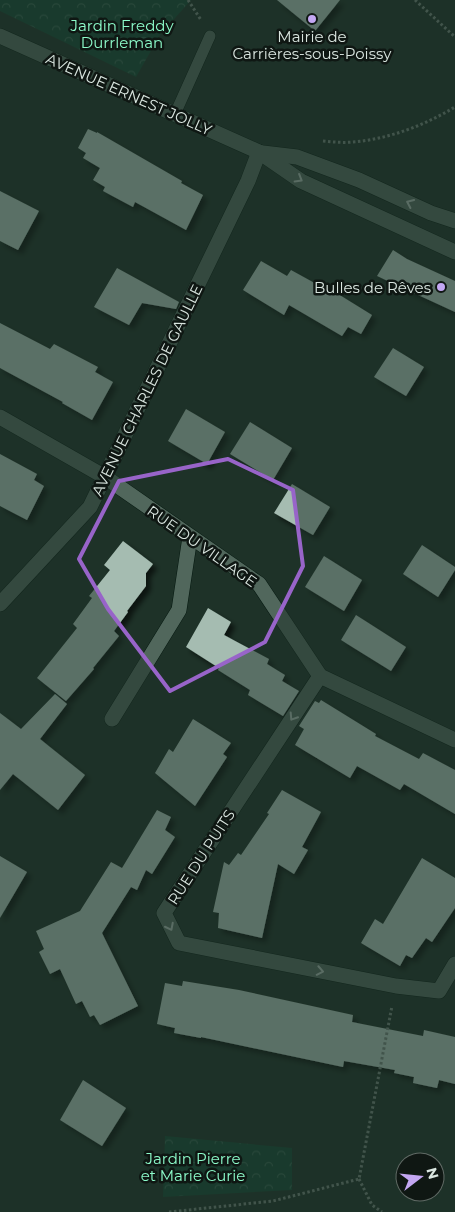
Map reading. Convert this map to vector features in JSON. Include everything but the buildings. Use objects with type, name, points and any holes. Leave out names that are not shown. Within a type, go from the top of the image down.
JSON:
[{"type":"street","name":"AVENUE ERNEST JOLLY","points":[[0,36],[259,152],[301,181],[455,252]]},
{"type":"street","name":"AVENUE ERNEST JOLLY","points":[[259,152],[297,157],[359,180],[431,213],[455,221]]},
{"type":"street","name":"AVENUE CHARLES DE GAULLE","points":[[0,604],[90,507],[245,189],[259,152]]},
{"type":"street","name":"RUE DU VILLAGE","points":[[0,417],[105,477],[259,584],[320,676]]},
{"type":"street","points":[[112,719],[179,610],[190,537]]},
{"type":"street","points":[[320,676],[455,740]]},
{"type":"street","name":"RUE DU PUITS","points":[[320,676],[164,913],[179,943],[396,986],[439,991],[455,964]]},
{"type":"lane","points":[[175,114],[210,36]]},
{"type":"path","points":[[415,0],[455,37]]},
{"type":"path","points":[[320,141],[353,142],[387,136],[417,126],[455,107]]},
{"type":"path","points":[[382,1212],[372,1205],[358,1179],[396,986]]},
{"type":"path","points":[[169,1212],[273,1201],[358,1179]]},
{"type":"highlighted area","points":[[228,459],[293,490],[303,566],[265,642],[170,691],[108,609],[79,559],[119,481]]},
{"type":"green space","name":"Jardin Freddy Durrleman","points":[[0,0],[191,0],[160,35],[136,77],[0,11]]},
{"type":"green space","name":"Jardin Pierre et Marie Curie","points":[[165,1136],[292,1148],[292,1190],[163,1197]]},
{"type":"place","name":"Mairie de Carrières-sous-Poissy","points":[[312,19]]},
{"type":"place","name":"Bulles de Rêves","points":[[441,287]]}]
